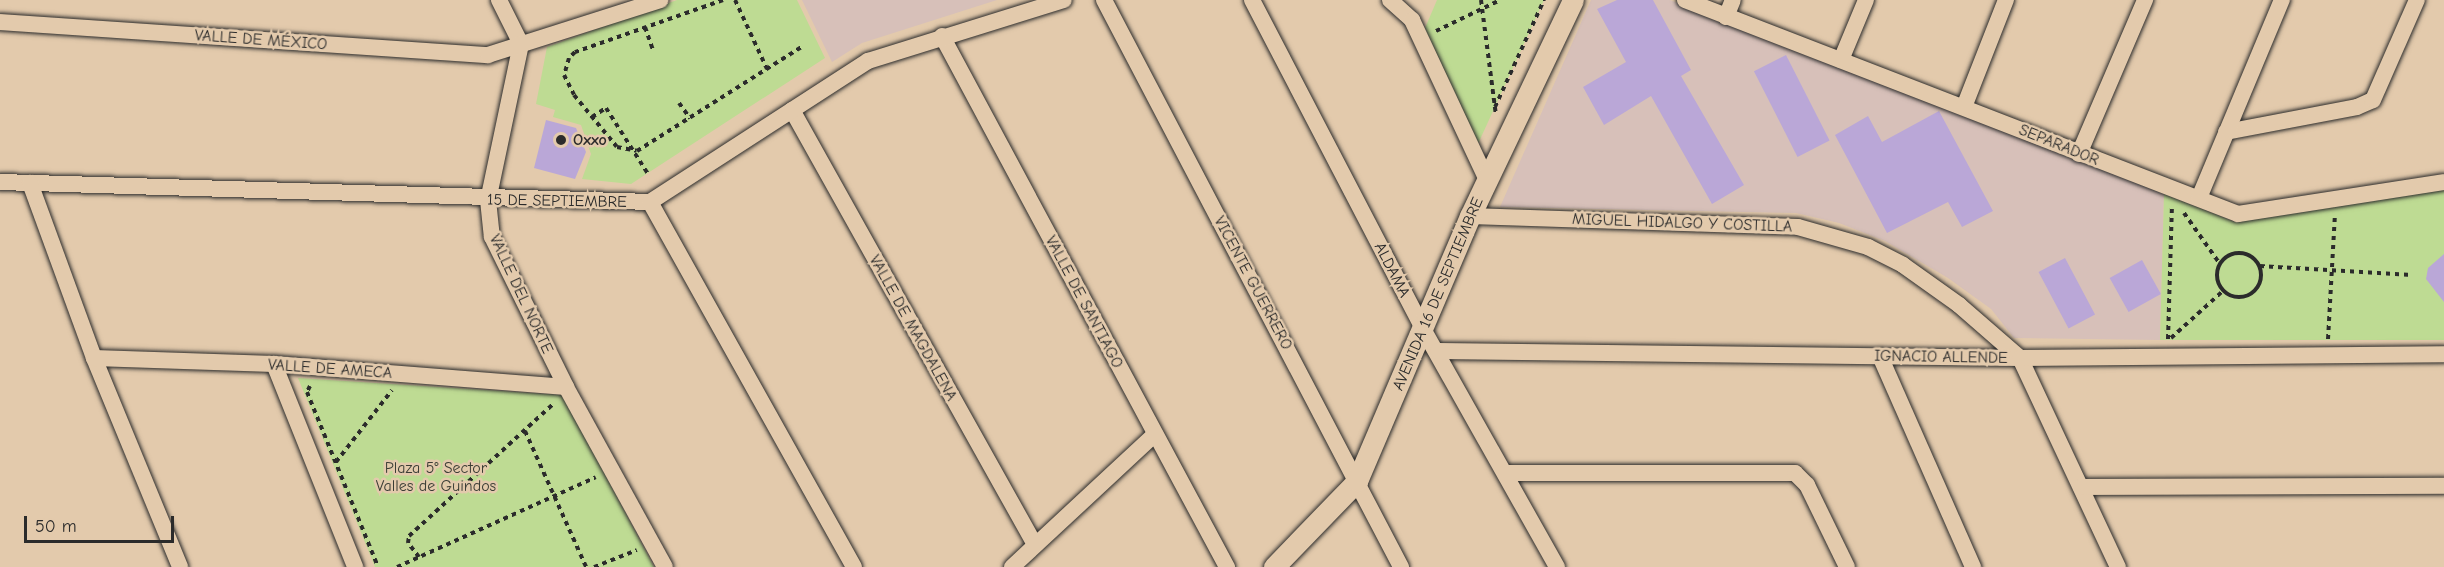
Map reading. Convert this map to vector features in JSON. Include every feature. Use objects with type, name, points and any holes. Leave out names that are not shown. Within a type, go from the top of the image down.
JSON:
[{"type":"street","points":[[499,0],[521,44],[660,0]]},
{"type":"street","name":"15 DE SEPTIEMBRE","points":[[0,182],[488,200],[650,202],[868,61],[942,36],[1064,0]]},
{"type":"street","name":"VICENTE GUERRERO","points":[[1104,0],[1401,567]]},
{"type":"street","name":"ALDAMA","points":[[1252,0],[1423,330],[1438,351],[1557,567]]},
{"type":"street","points":[[1390,0],[1412,20],[1488,182]]},
{"type":"street","name":"AVENIDA 16 DE SEPTIEMBRE","points":[[1274,567],[1357,482],[1470,216],[1573,0]]},
{"type":"street","name":"SEPARADOR","points":[[1685,0],[1964,107],[2079,154],[2199,198],[2220,209],[2251,215],[2444,182]]},
{"type":"street","points":[[1726,17],[1733,0]]},
{"type":"street","points":[[1841,60],[1866,0]]},
{"type":"street","points":[[1964,107],[2006,0]]},
{"type":"street","points":[[2079,154],[2145,0]]},
{"type":"street","points":[[2199,198],[2282,0]]},
{"type":"street","points":[[2226,132],[2357,107],[2373,100],[2418,0]]},
{"type":"street","name":"VALLE DE MÉXICO","points":[[0,22],[488,56],[521,44]]},
{"type":"street","name":"VALLE DE SANTIAGO","points":[[942,36],[1227,567]]},
{"type":"street","name":"VALLE DEL NORTE","points":[[521,44],[488,200],[496,247],[564,391],[665,567]]},
{"type":"street","name":"VALLE DE MAGDALENA","points":[[792,110],[1035,545]]},
{"type":"street","points":[[30,183],[94,358],[180,567]]},
{"type":"street","points":[[650,202],[854,567]]},
{"type":"street","name":"MIGUEL HIDALGO Y COSTILLA","points":[[1470,216],[1798,227],[1868,247],[1936,287],[2020,358],[2118,567]]},
{"type":"street","name":"IGNACIO ALLENDE","points":[[1438,351],[2020,358],[2444,354]]},
{"type":"street","points":[[1880,356],[1973,567]]},
{"type":"street","name":"VALLE DE AMECA","points":[[94,358],[274,364],[564,391]]},
{"type":"street","points":[[274,364],[355,567]]},
{"type":"street","points":[[1012,567],[1155,434]]},
{"type":"street","points":[[1506,474],[1787,471],[1795,473],[1807,485],[1847,567]]},
{"type":"street","points":[[2081,487],[2444,486]]},
{"type":"path","points":[[723,0],[575,52],[564,66],[564,75],[574,95],[608,139],[627,151],[637,151],[803,46]]},
{"type":"path","points":[[735,0],[767,69]]},
{"type":"path","points":[[1481,0],[1497,118]]},
{"type":"path","points":[[1421,39],[1500,0]]},
{"type":"path","points":[[1495,108],[1544,0]]},
{"type":"path","points":[[645,27],[653,50]]},
{"type":"path","points":[[679,103],[690,117]]},
{"type":"path","points":[[592,117],[606,108],[648,174]]},
{"type":"path","points":[[2168,340],[2172,197],[2220,264]]},
{"type":"path","points":[[2328,340],[2336,203]]},
{"type":"path","points":[[2238,252],[2252,257],[2260,266],[2261,281],[2253,292],[2236,297],[2224,290],[2217,278],[2220,264],[2238,252]]},
{"type":"path","points":[[2260,266],[2412,275]]},
{"type":"path","points":[[2168,340],[2224,290]]},
{"type":"path","points":[[2168,340],[2180,340]]},
{"type":"path","points":[[2317,340],[2340,340]]},
{"type":"path","points":[[312,385],[307,386],[307,392],[378,567]]},
{"type":"path","points":[[381,389],[404,390]]},
{"type":"path","points":[[336,463],[392,389]]},
{"type":"path","points":[[419,557],[408,543],[409,536],[525,430],[564,391]]},
{"type":"path","points":[[541,399],[552,400],[562,407]]},
{"type":"path","points":[[525,430],[586,567]]},
{"type":"path","points":[[594,466],[605,486]]},
{"type":"path","points":[[397,567],[605,473]]},
{"type":"path","points":[[637,547],[642,557]]},
{"type":"path","points":[[594,567],[644,547]]},
{"type":"shaded area","points":[[802,0],[997,0],[862,43],[832,62]]},
{"type":"shaded area","points":[[1591,0],[1670,0],[2164,194],[2160,340],[2014,338],[1991,309],[1948,278],[1885,241],[1839,223],[1796,213],[1500,207]]},
{"type":"green space","points":[[677,0],[797,0],[825,58],[631,184],[582,179],[591,154],[581,125],[553,117],[555,110],[536,104],[547,47]]},
{"type":"green space","points":[[1437,0],[1544,0],[1477,146],[1425,28]]},
{"type":"green space","points":[[2444,184],[2444,340],[2160,340],[2164,194],[2235,222]]},
{"type":"green space","name":"Plaza 5° Sector Valles de Guindos","points":[[298,378],[563,395],[654,567],[375,567]]},
{"type":"building","points":[[1617,0],[1653,0],[1691,70],[1681,76],[1744,185],[1712,204],[1651,96],[1604,125],[1583,87],[1626,62],[1597,9]]},
{"type":"building","points":[[1786,55],[1830,141],[1798,157],[1754,71]]},
{"type":"building","points":[[1939,111],[1993,211],[1962,227],[1948,202],[1887,233],[1835,135],[1868,116],[1882,142]]},
{"type":"building","name":"Oxxo","points":[[546,120],[576,128],[586,152],[575,179],[534,168]]},
{"type":"building","points":[[2444,254],[2444,302],[2426,279],[2428,268]]},
{"type":"building","points":[[2065,258],[2095,315],[2069,329],[2039,272]]},
{"type":"building","points":[[2142,260],[2161,294],[2129,312],[2110,278]]},
{"type":"place","name":"Oxxo","points":[[561,140]]}]
